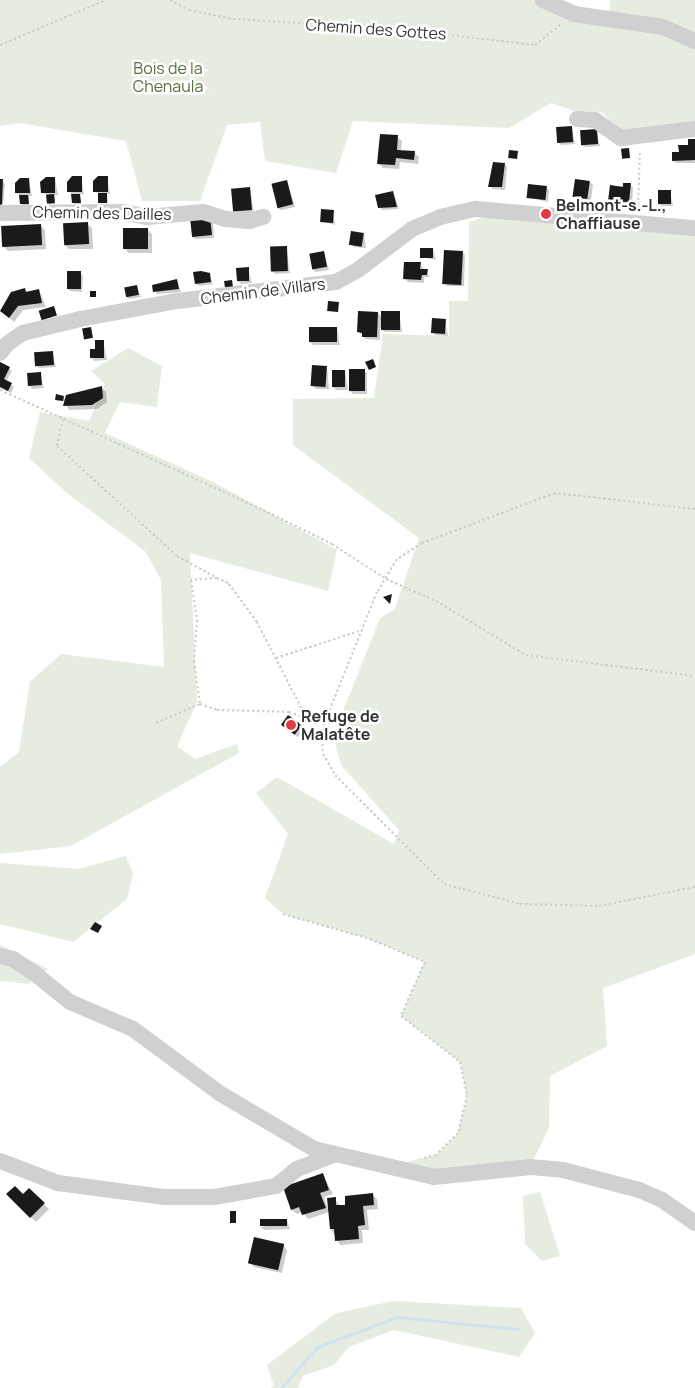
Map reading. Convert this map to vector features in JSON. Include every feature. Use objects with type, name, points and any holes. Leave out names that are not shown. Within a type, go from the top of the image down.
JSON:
[{"type":"street","points":[[543,0],[574,14],[663,28],[695,41]]},
{"type":"street","points":[[577,119],[595,120],[621,138],[695,128]]},
{"type":"street","name":"Chemin de Villars","points":[[0,353],[7,344],[23,333],[80,319],[177,301],[336,282],[359,269],[412,228],[458,213],[492,208],[695,228]]},
{"type":"street","name":"Chemin des Dailles","points":[[0,213],[123,212],[148,217],[203,212],[226,219],[249,220],[263,217]]},
{"type":"street","points":[[0,956],[13,959],[70,1002],[141,1034],[221,1094],[297,1141],[333,1155],[434,1176],[530,1167],[563,1170],[639,1190],[662,1200],[695,1223]]},
{"type":"street","points":[[297,1141],[297,1169]]},
{"type":"street","points":[[0,1161],[58,1183],[165,1197],[214,1197],[276,1186],[297,1169],[333,1155]]},
{"type":"path","points":[[0,45],[106,0]]},
{"type":"path","name":"Chemin des Gottes","points":[[170,0],[189,10],[232,19],[407,30],[536,45],[574,14]]},
{"type":"path","points":[[637,137],[642,174],[637,222]]},
{"type":"path","points":[[0,390],[263,510],[332,544],[386,579],[436,601],[526,654],[695,676]]},
{"type":"path","points":[[63,419],[57,446],[177,556],[228,583],[257,622],[306,717]]},
{"type":"path","points":[[695,509],[555,493],[422,543],[396,559],[359,631],[324,724],[324,754],[328,765],[444,884],[520,904],[598,906],[695,887]]},
{"type":"path","points":[[200,704],[194,661],[198,620],[191,580],[217,578]]},
{"type":"path","points":[[276,658],[359,631]]},
{"type":"path","points":[[156,723],[200,704],[217,710],[272,710],[306,717],[324,724]]},
{"type":"path","points":[[282,914],[370,939],[425,962],[401,1016],[460,1062],[467,1095],[458,1133],[436,1156],[417,1160]]},
{"type":"green space","name":"Bois de la Chenaula","points":[[0,0],[555,0],[583,12],[609,15],[610,0],[695,0],[695,123],[622,133],[602,112],[574,111],[551,103],[509,128],[353,121],[336,173],[265,161],[260,122],[227,125],[200,201],[142,201],[126,141],[20,123],[0,126]]},
{"type":"green space","points":[[485,217],[695,236],[695,954],[603,988],[607,1046],[550,1076],[549,1128],[530,1167],[434,1177],[388,1166],[436,1155],[458,1133],[467,1095],[460,1062],[401,1016],[425,962],[370,939],[283,914],[265,898],[288,834],[256,793],[277,777],[394,844],[399,830],[341,765],[333,736],[380,618],[395,609],[419,538],[293,445],[293,399],[374,398],[383,334],[449,336],[449,301],[468,301],[469,222]]},
{"type":"green space","points":[[128,348],[162,366],[157,407],[120,402],[105,433],[213,482],[337,550],[328,591],[190,553],[197,702],[177,746],[195,759],[237,744],[239,753],[71,846],[0,854],[0,767],[19,752],[30,682],[61,654],[164,667],[161,580],[145,551],[68,494],[29,458],[40,412],[89,421],[105,384],[91,371]]},
{"type":"green space","points":[[126,856],[133,874],[127,899],[73,942],[0,924],[0,863],[78,869]]},
{"type":"green space","points":[[0,945],[48,969],[28,984],[0,981]]},
{"type":"green space","points":[[540,1192],[560,1256],[542,1261],[525,1244],[523,1196]]},
{"type":"green space","points":[[394,1301],[521,1308],[535,1333],[519,1357],[394,1330],[349,1347],[334,1365],[303,1376],[298,1388],[270,1388],[274,1386],[267,1365],[336,1313]]},
{"type":"building","points":[[572,126],[573,142],[557,143],[556,127]]},
{"type":"building","points":[[597,129],[598,144],[581,145],[580,130]]},
{"type":"building","points":[[380,134],[398,135],[397,150],[415,151],[414,160],[396,158],[395,165],[377,164]]},
{"type":"building","points":[[688,139],[695,139],[695,160],[672,161],[672,152],[679,152],[678,145],[688,145]]},
{"type":"building","points":[[629,148],[630,158],[622,159],[621,149]]},
{"type":"building","points":[[509,150],[518,151],[517,159],[508,158]]},
{"type":"building","points":[[493,162],[505,163],[502,187],[488,187]]},
{"type":"building","points":[[72,176],[82,176],[82,192],[67,192],[67,182]]},
{"type":"building","points":[[98,176],[108,176],[108,192],[93,192],[93,181]]},
{"type":"building","points":[[46,177],[55,177],[55,193],[41,193],[40,182]]},
{"type":"building","points":[[20,178],[29,178],[30,193],[15,193],[15,183]]},
{"type":"building","points":[[0,179],[3,179],[2,204],[0,205]]},
{"type":"building","points":[[575,179],[590,181],[587,199],[572,197]]},
{"type":"building","points":[[287,180],[293,204],[278,208],[271,184]]},
{"type":"building","points":[[623,183],[631,183],[629,202],[608,201],[610,185],[623,187]]},
{"type":"building","points":[[528,184],[547,186],[545,200],[527,198]]},
{"type":"building","points":[[250,187],[252,210],[233,212],[231,189]]},
{"type":"building","points":[[658,190],[671,190],[671,204],[658,204]]},
{"type":"building","points":[[393,191],[397,207],[378,208],[375,195]]},
{"type":"building","points":[[98,193],[107,193],[107,203],[98,203]]},
{"type":"building","points":[[54,194],[55,203],[47,204],[46,195]]},
{"type":"building","points":[[71,194],[80,194],[81,203],[72,203]]},
{"type":"building","points":[[19,195],[28,195],[29,204],[20,204]]},
{"type":"building","points":[[559,198],[567,200],[565,208],[557,206]]},
{"type":"building","points":[[321,209],[334,210],[333,223],[320,222]]},
{"type":"building","points":[[210,216],[212,235],[192,237],[190,218]]},
{"type":"building","points":[[88,222],[89,244],[64,245],[63,223]]},
{"type":"building","points":[[41,224],[42,245],[2,247],[1,226]]},
{"type":"building","points":[[123,228],[148,228],[148,249],[123,249]]},
{"type":"building","points":[[351,231],[364,233],[362,247],[349,245]]},
{"type":"building","points":[[287,246],[288,271],[271,272],[270,247]]},
{"type":"building","points":[[420,248],[433,248],[433,258],[420,258]]},
{"type":"building","points":[[444,250],[463,251],[461,285],[442,284]]},
{"type":"building","points":[[324,251],[327,267],[312,270],[309,254]]},
{"type":"building","points":[[404,262],[421,262],[420,269],[428,269],[427,275],[422,275],[421,280],[403,279]]},
{"type":"building","points":[[249,267],[249,281],[237,281],[236,268]]},
{"type":"building","points":[[67,271],[81,271],[81,289],[67,289]]},
{"type":"building","points":[[193,272],[210,273],[211,282],[195,284]]},
{"type":"building","points":[[177,279],[179,289],[153,292],[152,285]]},
{"type":"building","points":[[232,280],[233,287],[225,288],[224,281]]},
{"type":"building","points":[[137,285],[139,295],[126,297],[124,287]]},
{"type":"building","points":[[25,288],[26,292],[39,289],[42,303],[18,306],[9,318],[0,311],[11,292]]},
{"type":"building","points":[[90,291],[96,291],[96,297],[90,297]]},
{"type":"building","points":[[328,301],[339,302],[338,312],[327,311]]},
{"type":"building","points":[[54,306],[57,316],[42,320],[39,311]]},
{"type":"building","points":[[358,311],[378,312],[377,337],[362,337],[362,333],[357,332]]},
{"type":"building","points":[[381,311],[400,311],[400,330],[381,330]]},
{"type":"building","points":[[432,318],[446,319],[445,334],[431,333]]},
{"type":"building","points":[[91,327],[93,338],[84,339],[82,329]]},
{"type":"building","points":[[309,327],[337,327],[337,342],[309,342]]},
{"type":"building","points":[[95,340],[104,340],[104,358],[90,358],[90,349],[95,349]]},
{"type":"building","points":[[53,351],[54,365],[35,366],[34,352]]},
{"type":"building","points":[[373,359],[376,367],[369,370],[365,362]]},
{"type":"building","points":[[0,362],[10,367],[4,379],[12,383],[8,391],[0,387]]},
{"type":"building","points":[[312,365],[327,366],[325,387],[311,386]]},
{"type":"building","points":[[349,369],[365,369],[365,391],[349,391]]},
{"type":"building","points":[[332,370],[345,370],[345,387],[332,387]]},
{"type":"building","points":[[41,372],[42,385],[28,386],[27,373]]},
{"type":"building","points":[[102,386],[103,398],[92,405],[63,406],[66,395]]},
{"type":"building","points":[[56,394],[64,396],[63,401],[55,400]]},
{"type":"building","points":[[392,594],[390,604],[383,597]]},
{"type":"building","name":"Refuge de Malatête","points":[[288,715],[302,725],[295,735],[281,725]]},
{"type":"building","points":[[95,922],[102,926],[98,933],[90,929]]},
{"type":"building","points":[[323,1173],[329,1190],[320,1193],[326,1208],[302,1215],[299,1207],[291,1210],[283,1187]]},
{"type":"building","points":[[15,1186],[23,1194],[29,1188],[45,1203],[30,1218],[6,1194]]},
{"type":"building","points":[[373,1193],[374,1205],[363,1206],[365,1225],[358,1226],[359,1239],[335,1241],[334,1229],[330,1229],[327,1198],[336,1197],[336,1205],[345,1205],[345,1196]]},
{"type":"building","points":[[230,1211],[236,1211],[236,1223],[230,1223]]},
{"type":"building","points":[[260,1219],[287,1219],[287,1226],[260,1226]]},
{"type":"building","points":[[254,1237],[284,1244],[278,1270],[248,1263]]},
{"type":"waterway","points":[[281,1388],[317,1347],[397,1317],[518,1329]]},
{"type":"place","name":"Belmont-s.-L., Chaffiause","points":[[546,214]]},
{"type":"place","name":"Refuge de Malatête","points":[[291,725]]}]
